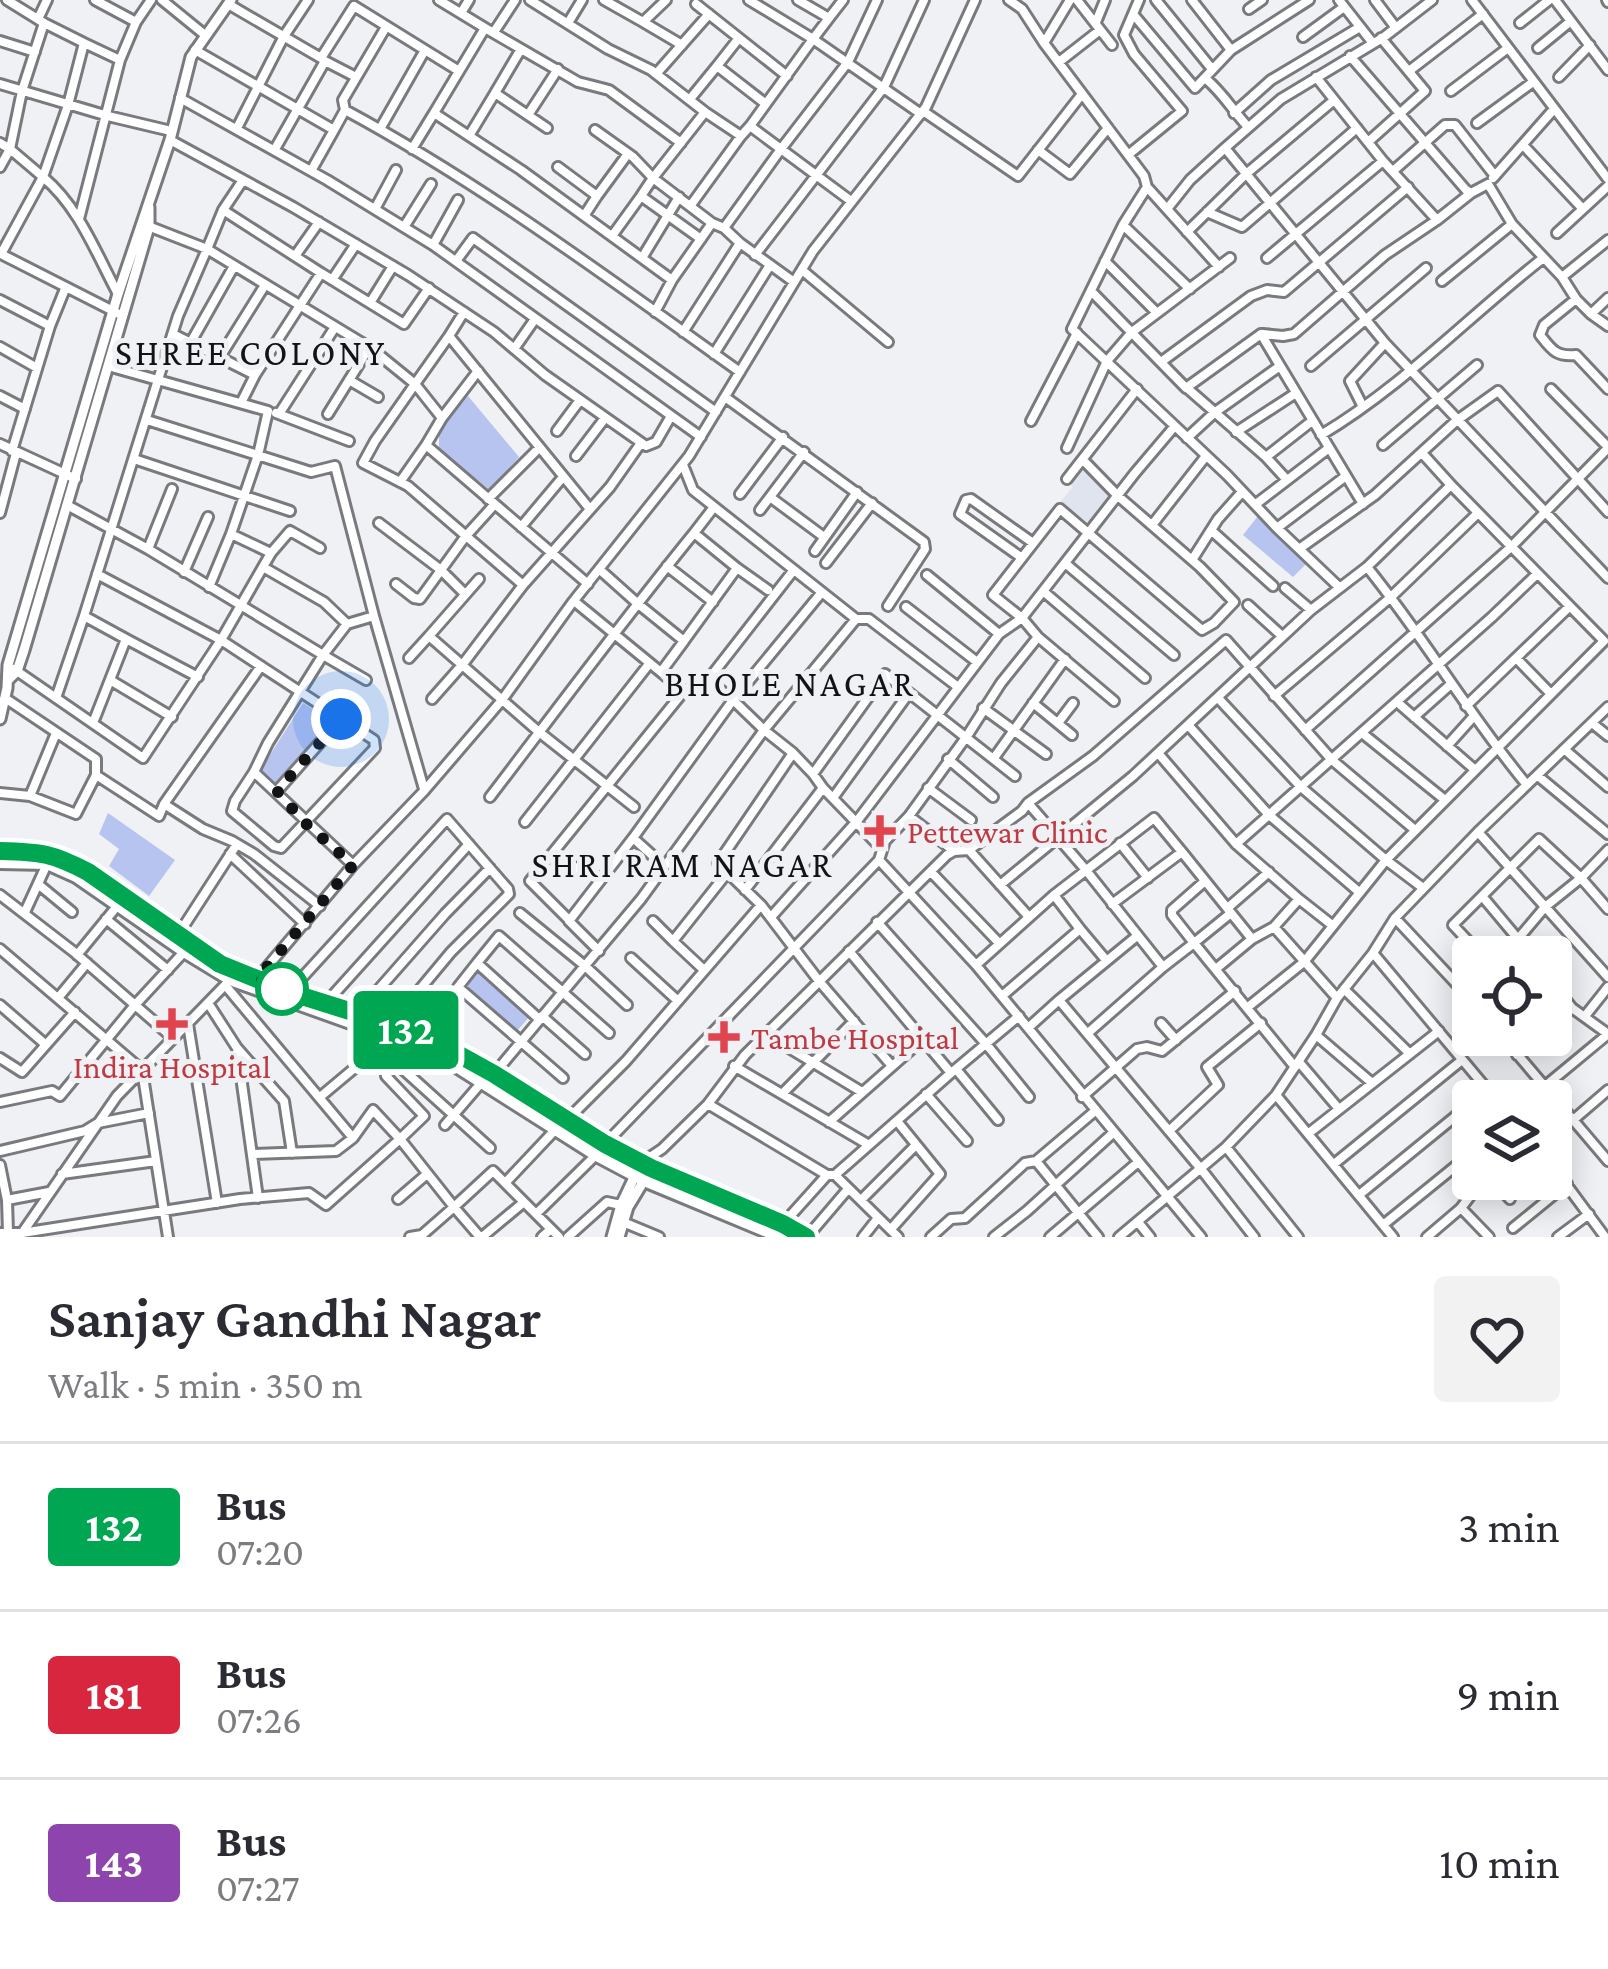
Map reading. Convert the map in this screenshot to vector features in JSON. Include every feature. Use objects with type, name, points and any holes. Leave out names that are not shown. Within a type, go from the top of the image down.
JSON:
[{"type":"highway","points":[[1,862],[43,852],[68,862],[239,980],[357,1014],[447,1061],[596,1155],[645,1169],[806,1237]]},
{"type":"highway","points":[[1,862],[47,864],[76,877],[184,952],[239,980],[438,1043],[759,1233],[781,1230]]},
{"type":"main road","points":[[71,477],[191,57],[229,2]]},
{"type":"main road","points":[[0,719],[106,366],[118,294],[145,225]]},
{"type":"main road","points":[[615,1237],[621,1205],[645,1169]]},
{"type":"main road","points":[[615,1237],[645,1169]]},
{"type":"street","points":[[7,0],[120,60]]},
{"type":"street","points":[[0,167],[10,149],[47,0]]},
{"type":"street","points":[[94,0],[136,22]]},
{"type":"street","points":[[79,220],[120,60],[151,0]]},
{"type":"street","points":[[162,0],[206,35]]},
{"type":"street","points":[[237,128],[308,0]]},
{"type":"street","points":[[439,0],[578,82],[609,90],[681,142]]},
{"type":"street","points":[[461,13],[469,0]]},
{"type":"street","points":[[412,149],[459,70],[515,0]]},
{"type":"street","points":[[530,0],[656,74],[741,136]]},
{"type":"street","points":[[568,23],[582,0]]},
{"type":"street","points":[[604,0],[682,45]]},
{"type":"street","points":[[643,22],[666,0]]},
{"type":"street","points":[[749,0],[1018,176],[1082,94]]},
{"type":"street","points":[[798,0],[829,18]]},
{"type":"street","points":[[691,205],[843,0]]},
{"type":"street","points":[[724,228],[848,62],[877,0]]},
{"type":"street","points":[[755,255],[884,87],[924,0]]},
{"type":"street","points":[[21,1235],[117,1096],[208,1003],[305,924],[502,700],[683,464],[813,250],[922,113],[975,0]]},
{"type":"street","points":[[1009,0],[1025,5],[1044,43],[1144,176],[1147,187],[1219,267]]},
{"type":"street","points":[[1044,43],[1073,0],[1112,45]]},
{"type":"street","points":[[1059,63],[1098,26],[1105,0]]},
{"type":"street","points":[[1128,155],[1182,111],[1134,54],[1124,34],[1139,0]]},
{"type":"street","points":[[1156,0],[1212,69]]},
{"type":"street","points":[[1192,0],[1231,50]]},
{"type":"street","points":[[1249,8],[1262,0]]},
{"type":"street","points":[[1133,14],[1195,88],[1231,50],[1309,0]]},
{"type":"street","points":[[1375,0],[1396,28]]},
{"type":"street","points":[[1405,0],[1415,13]]},
{"type":"street","points":[[1167,209],[1190,180],[1281,99],[1396,28],[1432,0]]},
{"type":"street","points":[[1472,0],[1608,182],[1557,233]]},
{"type":"street","points":[[1520,23],[1552,0],[1608,70]]},
{"type":"street","points":[[229,2],[356,77]]},
{"type":"street","points":[[275,149],[356,3],[386,27],[459,70]]},
{"type":"street","points":[[696,4],[787,76]]},
{"type":"street","points":[[1303,37],[1341,4],[1426,91],[1368,142]]},
{"type":"street","points":[[656,74],[709,14]]},
{"type":"street","points":[[1408,71],[1483,14]]},
{"type":"street","points":[[1538,48],[1571,21]]},
{"type":"street","points":[[310,170],[345,110],[343,100],[386,27]]},
{"type":"street","points":[[1234,113],[1271,80],[1360,27]]},
{"type":"street","points":[[690,99],[739,38]]},
{"type":"street","points":[[0,41],[35,52]]},
{"type":"street","points":[[84,43],[43,177],[0,254],[118,314]]},
{"type":"street","points":[[1559,77],[1590,45]]},
{"type":"street","points":[[1451,91],[1508,47]]},
{"type":"street","points":[[470,136],[521,49]]},
{"type":"street","points":[[196,50],[334,130]]},
{"type":"street","points":[[380,129],[425,50]]},
{"type":"street","points":[[1350,56],[1471,193]]},
{"type":"street","points":[[717,66],[766,104]]},
{"type":"street","points":[[528,115],[558,69]]},
{"type":"street","points":[[1316,77],[1437,220]]},
{"type":"street","points":[[1206,80],[1248,127]]},
{"type":"street","points":[[1478,123],[1533,82]]},
{"type":"street","points":[[0,84],[171,135],[429,288],[646,446],[656,442],[671,416]]},
{"type":"street","points":[[495,94],[547,128]]},
{"type":"street","points":[[180,98],[275,149],[433,245],[701,437]]},
{"type":"street","points":[[1187,232],[1246,174],[1334,100]]},
{"type":"street","points":[[1186,388],[1261,334],[1294,334],[1385,255],[1492,180],[1554,109]]},
{"type":"street","points":[[345,110],[575,255],[740,372]]},
{"type":"street","points":[[612,236],[705,112]]},
{"type":"street","points":[[434,113],[672,280]]},
{"type":"street","points":[[1393,171],[1444,124],[1455,124],[1492,180],[1511,224],[1562,277],[1576,299],[1608,326]]},
{"type":"street","points":[[750,126],[852,201]]},
{"type":"street","points":[[1038,150],[1070,174],[1108,128]]},
{"type":"street","points":[[1207,212],[1242,227],[1357,128]]},
{"type":"street","points":[[595,130],[794,282]]},
{"type":"street","points":[[0,143],[62,193],[118,294]]},
{"type":"street","points":[[1523,145],[1582,208]]},
{"type":"street","points":[[1225,148],[1385,343],[1608,578]]},
{"type":"street","points":[[584,216],[627,155]]},
{"type":"street","points":[[1267,258],[1383,161]]},
{"type":"street","points":[[557,167],[597,196]]},
{"type":"street","points":[[375,208],[396,170]]},
{"type":"street","points":[[56,698],[173,334],[223,210],[243,180]]},
{"type":"street","points":[[404,227],[431,184]]},
{"type":"street","points":[[1147,187],[1072,329],[1340,588]]},
{"type":"street","points":[[1161,362],[1251,296],[1268,290],[1284,292],[1408,187]]},
{"type":"street","points":[[641,196],[701,238]]},
{"type":"street","points":[[642,258],[679,197]]},
{"type":"street","points":[[433,245],[458,200]]},
{"type":"street","points":[[223,210],[404,324],[429,288]]},
{"type":"street","points":[[295,256],[319,222]]},
{"type":"street","points":[[655,312],[712,223]]},
{"type":"street","points":[[1442,281],[1511,224]]},
{"type":"street","points":[[145,225],[207,249],[369,348],[416,384],[442,418]]},
{"type":"street","points":[[1123,225],[1190,289]]},
{"type":"street","points":[[456,261],[473,238],[716,412]]},
{"type":"street","points":[[1562,277],[1608,240]]},
{"type":"street","points":[[683,332],[740,243]]},
{"type":"street","points":[[332,280],[356,244]]},
{"type":"street","points":[[1067,448],[1107,362],[1132,332],[1230,259]]},
{"type":"street","points":[[1321,435],[1410,370],[1543,259]]},
{"type":"street","points":[[1105,262],[1157,314]]},
{"type":"street","points":[[714,354],[770,265]]},
{"type":"street","points":[[190,342],[234,266]]},
{"type":"street","points":[[370,303],[393,266]]},
{"type":"street","points":[[1311,366],[1426,268]]},
{"type":"street","points":[[802,270],[889,342]]},
{"type":"street","points":[[241,403],[321,273]]},
{"type":"street","points":[[220,357],[265,284]]},
{"type":"street","points":[[0,513],[37,368],[64,289]]},
{"type":"street","points":[[1091,291],[1186,388],[1287,480]]},
{"type":"street","points":[[1591,314],[1608,298]]},
{"type":"street","points":[[1576,299],[1544,325],[1540,335],[1556,354],[1576,355],[1608,389]]},
{"type":"street","points":[[0,300],[50,326]]},
{"type":"street","points":[[464,312],[363,464],[408,486],[523,585]]},
{"type":"street","points":[[514,349],[535,319]]},
{"type":"street","points":[[209,587],[274,412],[335,327]]},
{"type":"street","points":[[1031,421],[1077,333]]},
{"type":"street","points":[[173,334],[255,375]]},
{"type":"street","points":[[1261,334],[1363,504]]},
{"type":"street","points":[[449,336],[590,509]]},
{"type":"street","points":[[1363,407],[1350,381],[1385,343]]},
{"type":"street","points":[[0,347],[37,368]]},
{"type":"street","points":[[328,414],[369,348]]},
{"type":"street","points":[[1383,446],[1477,365]]},
{"type":"street","points":[[106,366],[274,412],[349,441]]},
{"type":"street","points":[[1187,438],[1280,366]]},
{"type":"street","points":[[400,482],[478,371]]},
{"type":"street","points":[[349,380],[378,397]]},
{"type":"street","points":[[1067,479],[1137,389]]},
{"type":"street","points":[[1305,730],[1510,547],[1608,448],[1551,389]]},
{"type":"street","points":[[1299,549],[1363,504],[1456,421],[1498,392],[1608,512]]},
{"type":"street","points":[[1236,432],[1296,393]]},
{"type":"street","points":[[0,396],[25,410]]},
{"type":"street","points":[[725,397],[926,545],[887,606]]},
{"type":"street","points":[[557,431],[580,400]]},
{"type":"street","points":[[576,456],[605,418]]},
{"type":"street","points":[[147,420],[310,472],[335,466],[424,791]]},
{"type":"street","points":[[1266,457],[1312,421]]},
{"type":"street","points":[[771,917],[857,821],[999,634],[1022,618],[1174,427]]},
{"type":"street","points":[[740,494],[783,437]]},
{"type":"street","points":[[432,699],[641,443]]},
{"type":"street","points":[[0,444],[71,477]]},
{"type":"street","points":[[426,446],[588,584]]},
{"type":"street","points":[[396,584],[417,600],[491,502],[539,448]]},
{"type":"street","points":[[1256,504],[1329,448]]},
{"type":"street","points":[[760,510],[804,452]]},
{"type":"street","points":[[1248,1006],[1304,962],[1386,860],[1606,639],[1421,453]]},
{"type":"street","points":[[1152,525],[1206,456]]},
{"type":"street","points":[[134,460],[290,511]]},
{"type":"street","points":[[1083,460],[1234,602],[1202,630],[1060,509],[993,595],[1114,701]]},
{"type":"street","points":[[683,464],[693,490],[856,619],[869,619],[958,687]]},
{"type":"street","points":[[1277,528],[1346,476]]},
{"type":"street","points":[[521,527],[563,477]]},
{"type":"street","points":[[1000,885],[1158,753],[1311,610],[1367,567],[1451,485]]},
{"type":"street","points":[[148,549],[172,489]]},
{"type":"street","points":[[814,551],[857,492]]},
{"type":"street","points":[[1192,560],[1242,492]]},
{"type":"street","points":[[770,497],[824,537]]},
{"type":"street","points":[[1022,558],[959,514],[966,500],[1033,544]]},
{"type":"street","points":[[826,563],[872,503]]},
{"type":"street","points":[[62,504],[148,549],[366,680]]},
{"type":"street","points":[[490,797],[714,507]]},
{"type":"street","points":[[1274,696],[1391,597],[1478,514]]},
{"type":"street","points":[[184,572],[208,517]]},
{"type":"street","points":[[379,523],[466,595]]},
{"type":"street","points":[[8,681],[56,698],[143,758],[198,677],[271,553],[290,531],[320,548]]},
{"type":"street","points":[[1213,531],[1273,586]]},
{"type":"street","points":[[694,533],[768,590]]},
{"type":"street","points":[[231,534],[271,553]]},
{"type":"street","points":[[1065,563],[1174,655]]},
{"type":"street","points":[[667,566],[713,602]]},
{"type":"street","points":[[263,567],[324,602],[347,624]]},
{"type":"street","points":[[1367,567],[1527,785]]},
{"type":"street","points":[[662,672],[737,568]]},
{"type":"street","points":[[599,569],[685,640]]},
{"type":"street","points":[[793,571],[709,680],[793,753],[857,821],[909,894],[976,965],[1201,1237]]},
{"type":"street","points":[[97,574],[221,640],[261,665],[300,692],[374,740],[375,748],[277,848],[232,811],[235,801],[268,742],[300,692],[322,655],[347,624],[374,616]]},
{"type":"street","points":[[1236,844],[1537,574]]},
{"type":"street","points":[[928,575],[999,634]]},
{"type":"street","points":[[409,658],[479,579]]},
{"type":"street","points":[[1285,588],[1311,610]]},
{"type":"street","points":[[1043,591],[1145,678]]},
{"type":"street","points":[[569,921],[733,700],[823,592]]},
{"type":"street","points":[[574,601],[684,691],[530,883],[599,951]]},
{"type":"street","points":[[1248,605],[1282,636]]},
{"type":"street","points":[[906,607],[977,662]]},
{"type":"street","points":[[1466,706],[1570,607]]},
{"type":"street","points":[[84,616],[198,677]]},
{"type":"street","points":[[494,1074],[599,951],[764,730],[856,619]]},
{"type":"street","points":[[1214,623],[1332,760],[1415,830]]},
{"type":"street","points":[[429,636],[634,807]]},
{"type":"street","points":[[605,1144],[880,854],[885,841],[909,815],[1038,637]]},
{"type":"street","points":[[94,723],[126,639]]},
{"type":"street","points":[[645,1169],[708,1104],[734,1066],[954,851],[969,850],[1093,756],[1226,640]]},
{"type":"street","points":[[994,758],[1065,659]]},
{"type":"street","points":[[1516,659],[1550,693]]},
{"type":"street","points":[[526,822],[649,664]]},
{"type":"street","points":[[96,775],[158,816],[261,665]]},
{"type":"street","points":[[813,774],[885,674],[1015,776]]},
{"type":"street","points":[[110,680],[172,717]]},
{"type":"street","points":[[0,793],[30,796],[76,814],[96,775],[96,759],[56,733],[8,681]]},
{"type":"street","points":[[1414,718],[1451,684]]},
{"type":"street","points":[[832,798],[909,693]]},
{"type":"street","points":[[1218,698],[1301,787],[1423,888]]},
{"type":"street","points":[[1396,702],[1474,770]]},
{"type":"street","points":[[1058,723],[1073,703]]},
{"type":"street","points":[[1034,704],[1072,735]]},
{"type":"street","points":[[1120,1237],[1226,1147],[1276,1095],[1395,918],[1608,707]]},
{"type":"street","points":[[983,708],[1046,754]]},
{"type":"street","points":[[1447,746],[1474,716]]},
{"type":"street","points":[[277,791],[341,719]]},
{"type":"street","points":[[1592,723],[1608,736]]},
{"type":"street","points":[[1188,725],[1269,815],[1359,892]]},
{"type":"street","points":[[30,796],[56,733]]},
{"type":"street","points":[[1362,733],[1445,800]]},
{"type":"street","points":[[1564,749],[1608,787]]},
{"type":"street","points":[[793,753],[718,863],[771,917],[892,1066]]},
{"type":"street","points":[[1158,753],[1236,844],[1332,925]]},
{"type":"street","points":[[948,759],[993,796]]},
{"type":"street","points":[[254,772],[353,865]]},
{"type":"street","points":[[1538,776],[1608,834]]},
{"type":"street","points":[[745,890],[824,788]]},
{"type":"street","points":[[928,788],[971,820]]},
{"type":"street","points":[[1028,803],[1163,967]]},
{"type":"street","points":[[164,804],[237,844],[320,906]]},
{"type":"street","points":[[909,815],[954,851]]},
{"type":"street","points":[[976,965],[1085,868],[1154,818],[1252,939]]},
{"type":"street","points":[[289,992],[447,819],[508,889],[509,894],[452,952],[369,1056],[320,1097]]},
{"type":"street","points":[[1478,832],[1608,977]]},
{"type":"street","points":[[633,838],[664,866]]},
{"type":"street","points":[[1463,936],[1453,925],[1540,839],[1608,909]]},
{"type":"street","points":[[326,1004],[469,843]]},
{"type":"street","points":[[1120,843],[1148,878]]},
{"type":"street","points":[[178,934],[237,844]]},
{"type":"street","points":[[555,850],[577,869]]},
{"type":"street","points":[[969,850],[1028,917]]},
{"type":"street","points":[[1521,936],[1608,850]]},
{"type":"street","points":[[1112,904],[1182,852]]},
{"type":"street","points":[[230,854],[305,924]]},
{"type":"street","points":[[25,913],[47,864]]},
{"type":"street","points":[[357,1014],[490,868]]},
{"type":"street","points":[[932,872],[999,943]]},
{"type":"street","points":[[1088,1033],[1269,872]]},
{"type":"street","points":[[674,941],[727,873]]},
{"type":"street","points":[[1205,881],[1172,915],[1339,1109]]},
{"type":"street","points":[[38,884],[72,912]]},
{"type":"street","points":[[0,895],[173,1038]]},
{"type":"street","points":[[1054,895],[1106,961]]},
{"type":"street","points":[[1482,896],[1515,936]]},
{"type":"street","points":[[1216,968],[1274,927],[1299,898]]},
{"type":"street","points":[[77,955],[118,904]]},
{"type":"street","points":[[567,1120],[626,1061],[760,905]]},
{"type":"street","points":[[520,913],[627,1005]]},
{"type":"street","points":[[1395,918],[1452,973]]},
{"type":"street","points":[[106,919],[168,970]]},
{"type":"street","points":[[653,922],[704,970]]},
{"type":"street","points":[[878,922],[1029,1096]]},
{"type":"street","points":[[1274,927],[1337,998]]},
{"type":"street","points":[[1002,997],[1080,929]]},
{"type":"street","points":[[563,1078],[458,987],[499,936],[609,1033]]},
{"type":"street","points":[[1028,1028],[1137,936]]},
{"type":"street","points":[[0,949],[142,1070],[168,1237]]},
{"type":"street","points":[[849,951],[998,1120]]},
{"type":"street","points":[[0,1102],[52,1091],[60,1096],[184,952]]},
{"type":"street","points":[[1373,953],[1479,1080]]},
{"type":"street","points":[[631,958],[678,1001]]},
{"type":"street","points":[[58,998],[87,963]]},
{"type":"street","points":[[477,963],[585,1054]]},
{"type":"street","points":[[239,980],[352,1138]]},
{"type":"street","points":[[1585,1016],[1608,987]]},
{"type":"street","points":[[1344,988],[1410,1054]]},
{"type":"street","points":[[1082,1097],[1137,1049],[1162,1051],[1235,991]]},
{"type":"street","points":[[1060,1000],[1254,1237]]},
{"type":"street","points":[[208,1003],[237,1048],[284,1101],[292,1154]]},
{"type":"street","points":[[0,1005],[45,1044]]},
{"type":"street","points":[[1553,1080],[1608,1034],[1572,1008]]},
{"type":"street","points":[[0,1058],[22,1072],[75,1012]]},
{"type":"street","points":[[781,1230],[831,1175],[1018,1016]]},
{"type":"street","points":[[782,1094],[854,1022]]},
{"type":"street","points":[[1161,1023],[1176,1040]]},
{"type":"street","points":[[1169,1131],[1218,1085],[1208,1067],[1261,1023]]},
{"type":"street","points":[[188,1024],[217,1203]]},
{"type":"street","points":[[1309,1133],[1438,1031]]},
{"type":"street","points":[[766,1034],[863,1092]]},
{"type":"street","points":[[1316,1036],[1372,1083]]},
{"type":"street","points":[[830,1122],[923,1039]]},
{"type":"street","points":[[0,1165],[7,1200],[4,1233],[21,1235],[309,1193],[326,1205],[424,1116],[386,1076],[409,1045]]},
{"type":"street","points":[[237,1048],[258,1198]]},
{"type":"street","points":[[1518,1056],[1537,1080]]},
{"type":"street","points":[[1334,1164],[1462,1060]]},
{"type":"street","points":[[396,1064],[490,1148]]},
{"type":"street","points":[[734,1066],[869,1145]]},
{"type":"street","points":[[445,1125],[481,1083]]},
{"type":"street","points":[[1608,1090],[1572,1121],[1604,1149],[1608,1161]]},
{"type":"street","points":[[926,1094],[968,1141]]},
{"type":"street","points":[[1276,1095],[1393,1237]]},
{"type":"street","points":[[708,1104],[831,1175],[894,1233],[940,1174],[897,1121]]},
{"type":"street","points":[[252,1154],[336,1151],[373,1110],[481,1237],[524,1202]]},
{"type":"street","points":[[931,1237],[951,1219],[965,1218],[1025,1163],[1036,1161],[1095,1111]]},
{"type":"street","points":[[0,1151],[148,1113]]},
{"type":"street","points":[[1359,1195],[1452,1120]]},
{"type":"street","points":[[505,1183],[556,1130]]},
{"type":"street","points":[[994,1237],[1113,1133]]},
{"type":"street","points":[[861,1200],[915,1145]]},
{"type":"street","points":[[1226,1147],[1298,1237]]},
{"type":"street","points":[[536,1214],[596,1155]]},
{"type":"street","points":[[62,1174],[156,1161]]},
{"type":"street","points":[[1036,1161],[1098,1237]]},
{"type":"street","points":[[1050,1237],[1137,1163]]},
{"type":"street","points":[[410,1237],[422,1235],[493,1171],[555,1233],[542,1237]]},
{"type":"street","points":[[1383,1225],[1452,1171]]},
{"type":"street","points":[[398,1199],[428,1174]]},
{"type":"street","points":[[806,1237],[848,1189]]},
{"type":"street","points":[[1572,1190],[1605,1237]]},
{"type":"street","points":[[7,1200],[50,1192]]},
{"type":"street","points":[[1427,1237],[1468,1200]]},
{"type":"street","points":[[1513,1228],[1548,1200]]},
{"type":"street","points":[[568,1237],[607,1202],[621,1205]]},
{"type":"street","points":[[1461,1208],[1489,1237]]},
{"type":"street","points":[[1558,1237],[1589,1214]]},
{"type":"street","points":[[863,1237],[878,1218]]},
{"type":"street","points":[[623,1222],[659,1237]]},
{"type":"street","points":[[1138,1222],[1150,1237]]},
{"type":"street","points":[[1438,1228],[1447,1237]]},
{"type":"shaded area","points":[[468,396],[519,457],[490,490],[439,449],[439,431]]},
{"type":"shaded area","points":[[1080,468],[1110,498],[1090,524],[1061,501]]},
{"type":"shaded area","points":[[1258,516],[1308,562],[1293,577],[1243,535]]},
{"type":"shaded area","points":[[303,703],[335,723],[273,786],[259,772]]},
{"type":"shaded area","points":[[108,813],[175,860],[149,896],[109,866],[119,849],[99,834]]},
{"type":"shaded area","points":[[475,970],[530,1016],[517,1031],[463,986]]},
{"type":"bus line","name":"132","points":[[0,851],[43,852],[68,862],[220,964],[438,1043],[605,1144],[806,1237]]},
{"type":"place","name":"Pettewar Clinic","points":[[880,831]]},
{"type":"place","name":"Indira Hospital","points":[[172,1024]]},
{"type":"place","name":"Tambe Hospital","points":[[724,1037]]},
{"type":"district","name":"SHREE COLONY","points":[[251,352]]},
{"type":"district","name":"BHOLE NAGAR","points":[[790,683]]},
{"type":"district","name":"SHRI RAM NAGAR","points":[[683,864]]},
{"type":"route","points":[[282,989],[257,979],[353,865],[277,791],[341,719]]}]
